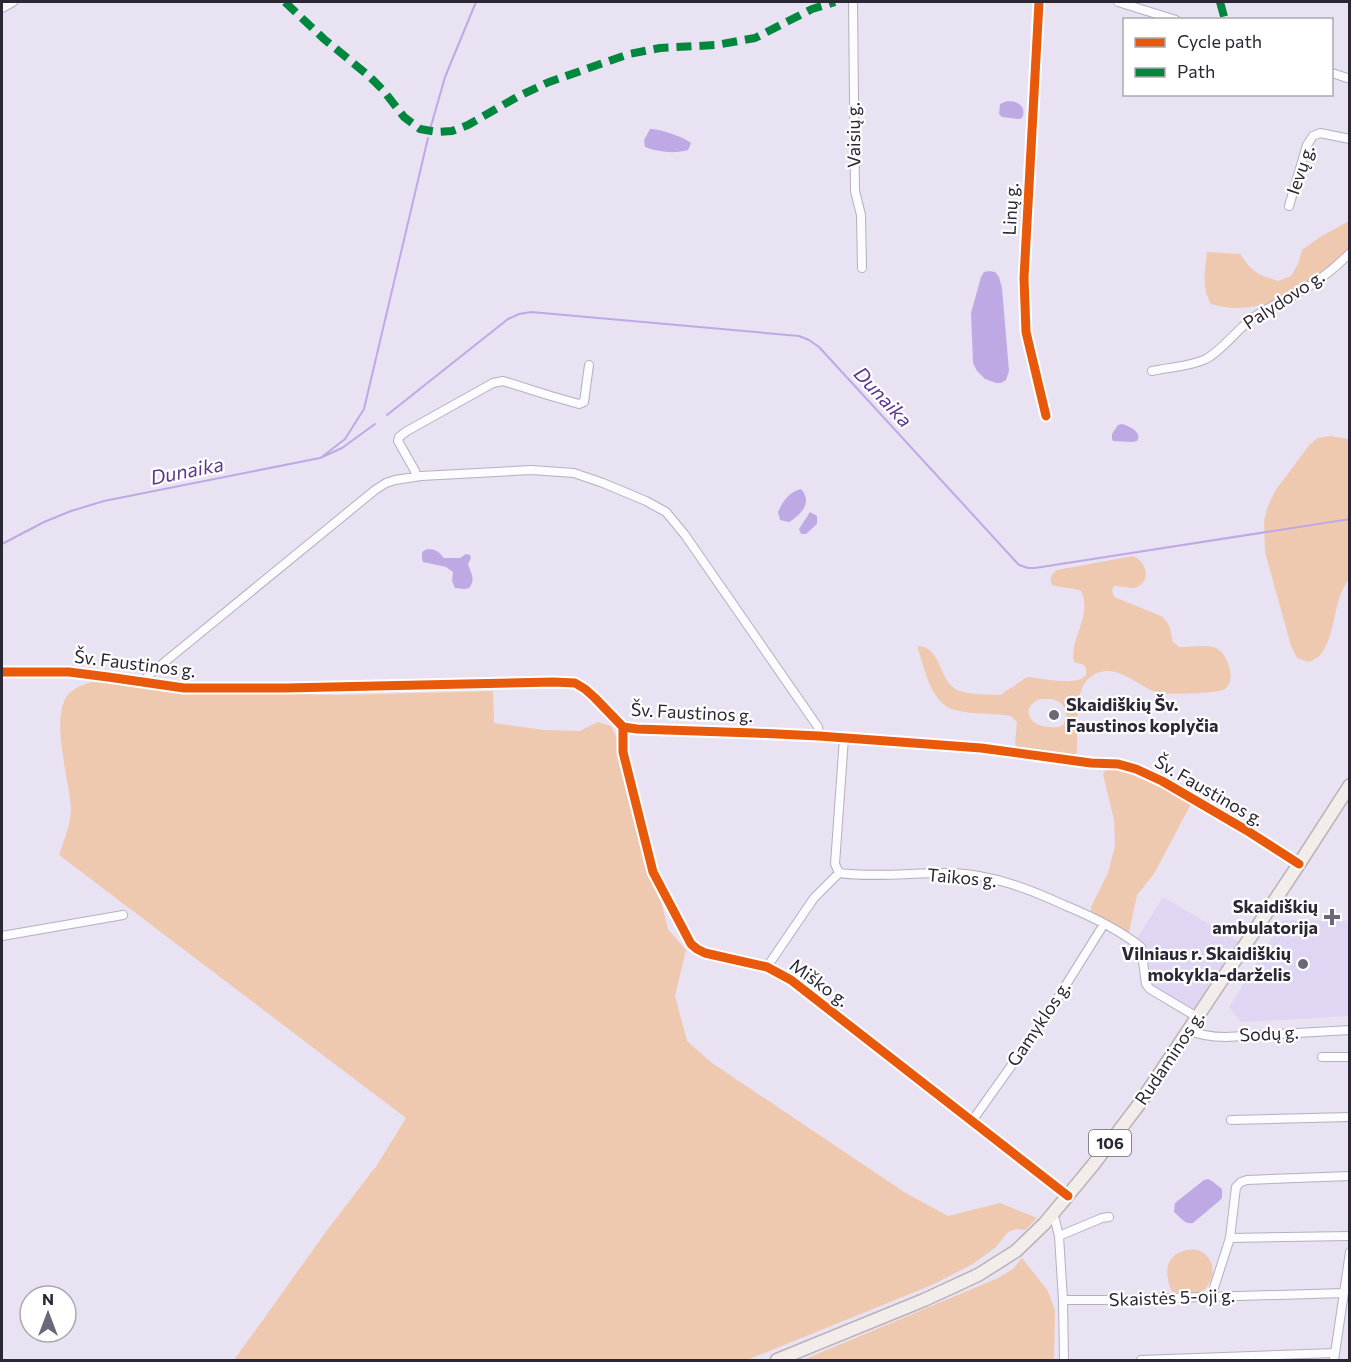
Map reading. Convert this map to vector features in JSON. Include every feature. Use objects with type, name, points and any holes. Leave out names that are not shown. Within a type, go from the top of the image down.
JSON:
[{"type":"main road","name":"Rudaminos g.","points":[[777,1360],[978,1275],[1021,1247],[1052,1216],[1120,1130],[1189,1030],[1350,785]]},
{"type":"street","points":[[2,8],[13,2]]},
{"type":"street","name":"Vaisių g.","points":[[853,2],[855,191],[861,215],[862,268]]},
{"type":"street","name":"Linų g.","points":[[1039,2],[1024,278],[1026,332],[1046,416]]},
{"type":"street","points":[[1118,2],[1170,18]]},
{"type":"street","points":[[1333,73],[1350,79]]},
{"type":"street","name":"Ievų g.","points":[[1289,206],[1307,145],[1313,136],[1320,133],[1350,139]]},
{"type":"street","name":"Palydovo g.","points":[[1152,371],[1206,359],[1263,310],[1292,297],[1318,280],[1350,253]]},
{"type":"street","points":[[416,477],[398,441],[399,436],[493,382],[503,381],[579,404],[584,402],[589,365]]},
{"type":"street","name":"Šv. Faustinos g.","points":[[146,683],[150,674],[386,483],[416,477],[531,471],[574,473],[646,501],[666,512],[685,535],[818,727],[819,736]]},
{"type":"street","name":"Šv. Faustinos g.","points":[[2,672],[69,672],[184,688],[575,683],[590,693],[623,727],[819,736],[981,748],[1091,763],[1118,764],[1136,769],[1162,781],[1299,864]]},
{"type":"street","name":"Miško g.","points":[[623,727],[622,753],[653,872],[691,944],[705,953],[767,967],[791,980],[1068,1196]]},
{"type":"street","points":[[767,967],[814,898],[839,873],[836,864],[844,738]]},
{"type":"street","name":"Taikos g.","points":[[839,873],[882,875],[955,873],[1002,881],[1036,892],[1084,913],[1141,946],[1146,984],[1150,989],[1197,1017]]},
{"type":"street","points":[[2,936],[123,915]]},
{"type":"street","name":"Gamyklos g.","points":[[972,1121],[1044,1020],[1104,924]]},
{"type":"street","name":"Sodų g.","points":[[1189,1030],[1198,1034],[1226,1037],[1350,1030]]},
{"type":"street","points":[[1322,1057],[1350,1057]]},
{"type":"street","points":[[1231,1120],[1350,1117]]},
{"type":"street","points":[[1211,1297],[1230,1238],[1236,1187],[1241,1182],[1350,1176]]},
{"type":"street","points":[[1052,1216],[1059,1236],[1064,1360]]},
{"type":"street","points":[[1059,1236],[1109,1217]]},
{"type":"street","points":[[1230,1238],[1350,1236]]},
{"type":"street","points":[[1141,1360],[1334,1357],[1350,1252]]},
{"type":"street","name":"Skaistės 5-oji g.","points":[[1063,1300],[1344,1293]]},
{"type":"shaded area","points":[[1007,101],[1015,102],[1022,107],[1022,118],[1002,117],[999,114],[1000,104]]},
{"type":"shaded area","points":[[650,129],[666,132],[688,141],[691,143],[688,150],[666,152],[645,147],[644,140]]},
{"type":"shaded area","points":[[1349,221],[1349,249],[1320,275],[1303,286],[1286,296],[1250,307],[1231,308],[1211,304],[1205,285],[1207,252],[1240,254],[1256,272],[1278,281],[1291,276],[1302,250]]},
{"type":"shaded area","points":[[984,272],[995,272],[999,277],[1002,288],[1009,371],[1006,380],[1001,383],[985,379],[973,363],[971,313],[981,277]]},
{"type":"shaded area","points":[[1122,424],[1137,432],[1137,441],[1113,441],[1112,434],[1118,425]]},
{"type":"shaded area","points":[[1330,436],[1349,439],[1349,579],[1340,597],[1326,646],[1320,655],[1309,662],[1297,658],[1291,646],[1265,552],[1264,521],[1275,491],[1310,444],[1318,438]]},
{"type":"shaded area","points":[[801,489],[806,499],[804,508],[789,522],[780,520],[778,512],[784,501],[793,492]]},
{"type":"shaded area","points":[[810,512],[817,516],[817,524],[806,534],[801,534],[799,529]]},
{"type":"shaded area","points":[[427,549],[437,551],[444,558],[460,558],[466,554],[470,555],[468,564],[473,579],[469,588],[455,588],[452,581],[453,572],[446,567],[423,562],[422,552]]},
{"type":"shaded area","points":[[1133,556],[1138,559],[1145,568],[1143,583],[1133,588],[1114,586],[1112,590],[1114,597],[1161,616],[1168,624],[1173,642],[1179,647],[1207,646],[1220,651],[1230,668],[1230,681],[1227,686],[1223,690],[1212,692],[1164,694],[1115,672],[1097,673],[1088,679],[1081,693],[1077,751],[1073,756],[1020,749],[1015,743],[1017,722],[1011,716],[962,712],[947,707],[940,701],[930,685],[918,646],[932,652],[946,679],[957,690],[966,693],[1003,694],[1029,677],[1066,681],[1083,678],[1086,673],[1084,665],[1074,662],[1073,653],[1083,618],[1084,600],[1081,591],[1052,585],[1051,576],[1057,570]],"holes":[[[1040,699],[1055,700],[1062,704],[1066,714],[1064,724],[1053,727],[1032,721],[1028,712],[1030,707]]]},
{"type":"shaded area","points":[[95,681],[121,681],[165,691],[339,695],[493,691],[494,723],[544,730],[580,731],[598,722],[611,726],[617,738],[620,767],[646,869],[662,905],[668,929],[686,950],[675,996],[687,1041],[712,1063],[904,1192],[948,1216],[1000,1203],[1037,1218],[1025,1230],[1017,1229],[1008,1232],[996,1247],[973,1264],[932,1285],[747,1360],[234,1360],[377,1165],[406,1118],[59,855],[71,815],[62,751],[60,720],[62,707],[73,690]]},
{"type":"shaded area","points":[[1107,768],[1140,776],[1192,802],[1154,874],[1137,895],[1129,933],[1091,913],[1091,907],[1108,873],[1115,846],[1114,820],[1103,774]]},
{"type":"shaded area","points":[[1163,897],[1239,942],[1193,1010],[1150,986],[1137,939]]},
{"type":"shaded area","name":"Vilniaus r. Skaidiškių mokykla-darželis","points":[[1283,920],[1349,921],[1349,1016],[1241,1022],[1229,1007]]},
{"type":"shaded area","points":[[1208,1179],[1222,1189],[1222,1198],[1193,1223],[1185,1222],[1174,1212],[1175,1203]]},
{"type":"shaded area","points":[[1196,1250],[1205,1254],[1213,1269],[1205,1290],[1196,1294],[1172,1292],[1168,1278],[1170,1260],[1179,1252]]},
{"type":"shaded area","points":[[1022,1258],[1048,1291],[1055,1311],[1054,1360],[803,1360],[998,1278],[1013,1269]]},
{"type":"waterway","points":[[431,126],[445,77],[476,2]]},
{"type":"waterway","points":[[323,456],[345,439],[364,409],[428,138]]},
{"type":"waterway","name":"Dunaika","points":[[387,415],[508,319],[519,314],[531,312],[799,336],[819,347],[1019,565],[1028,568],[1350,519]]},
{"type":"waterway","name":"Dunaika","points":[[2,544],[44,522],[104,501],[320,458],[342,448],[375,424]]},
{"type":"marked path","points":[[285,2],[324,39],[369,76],[404,117],[420,129],[437,132],[452,131],[468,125],[549,82],[629,54],[660,48],[716,45],[755,38],[812,9],[835,2]]},
{"type":"marked path","points":[[1220,2],[1224,18]]},
{"type":"cycle path","points":[[1039,2],[1024,278],[1026,332],[1046,416]]},
{"type":"cycle path","points":[[2,672],[69,672],[184,688],[575,683],[595,698],[623,727],[819,736],[981,748],[1091,763],[1118,764],[1136,769],[1162,781],[1299,864]]},
{"type":"cycle path","points":[[623,727],[623,752],[653,872],[691,944],[705,953],[767,967],[791,980],[1068,1196]]},
{"type":"place","name":"Skaidiškių Šv. Faustinos koplyčia","points":[[1054,715]]},
{"type":"place","name":"Skaidiškių ambulatorija","points":[[1332,917]]},
{"type":"place","name":"Vilniaus r. Skaidiškių mokykla-darželis","points":[[1303,964]]}]
